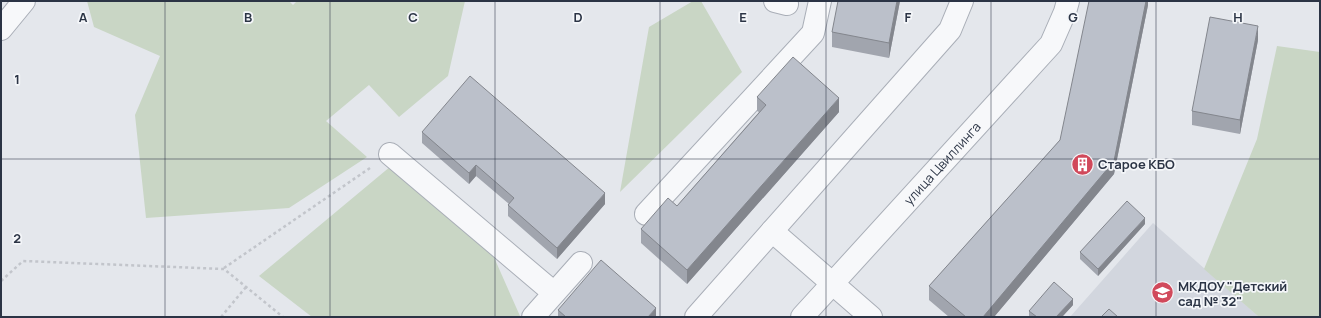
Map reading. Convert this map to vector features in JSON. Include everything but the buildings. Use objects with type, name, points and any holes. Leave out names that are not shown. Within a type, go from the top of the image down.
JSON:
[{"type":"street","points":[[1,29],[24,1]]},
{"type":"street","points":[[646,214],[813,33],[820,1]]},
{"type":"street","points":[[696,317],[950,30],[962,1]]},
{"type":"street","name":"улица Цвиллинга","points":[[802,317],[1052,44],[1068,1]]},
{"type":"street","points":[[390,154],[554,293]]},
{"type":"street","points":[[772,231],[871,317]]},
{"type":"street","points":[[533,317],[581,263]]},
{"type":"path","points":[[224,269],[390,154]]},
{"type":"path","points":[[1,281],[24,261],[224,269],[283,317]]},
{"type":"path","points":[[221,317],[246,287]]},
{"type":"shaded area","name":"МКДОУ \"Детский сад № 32\"","points":[[1153,223],[1259,317],[1070,317]]},
{"type":"green space","points":[[87,1],[289,1],[293,5],[297,1],[465,1],[448,76],[399,117],[369,85],[326,121],[367,157],[289,208],[146,218],[135,115],[160,56],[94,27]]},
{"type":"green space","points":[[693,1],[701,1],[742,72],[620,192],[649,27]]},
{"type":"green space","points":[[1277,46],[1320,52],[1320,317],[1259,317],[1204,269],[1257,139]]},
{"type":"green space","points":[[391,166],[493,255],[520,316],[519,317],[312,317],[259,276]]},
{"type":"place","name":"Старое КБО","points":[[1083,164]]},
{"type":"place","name":"МКДОУ \"Детский сад № 32\"","points":[[1162,293]]}]
